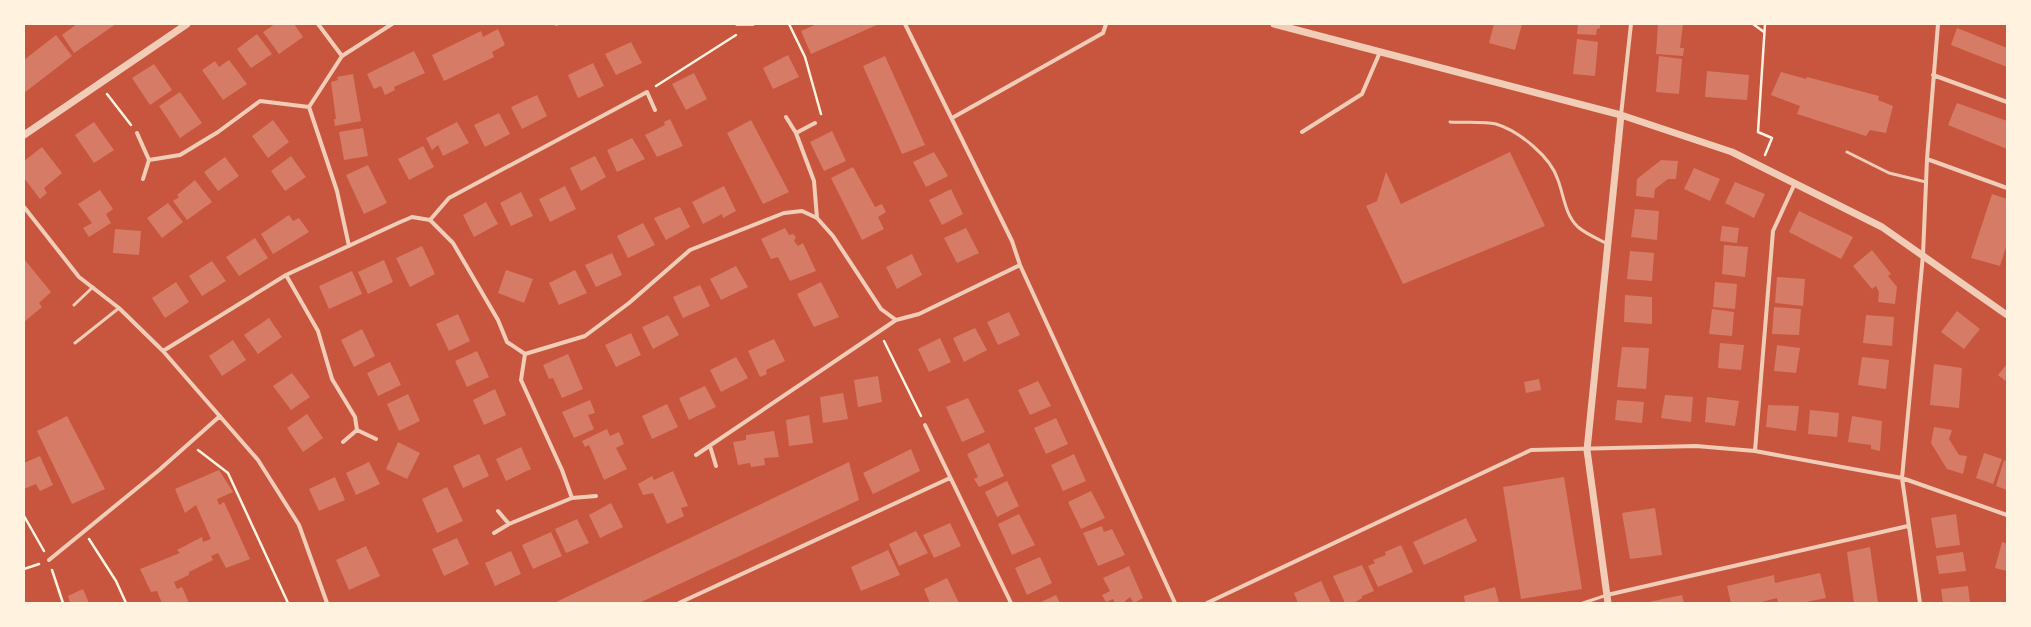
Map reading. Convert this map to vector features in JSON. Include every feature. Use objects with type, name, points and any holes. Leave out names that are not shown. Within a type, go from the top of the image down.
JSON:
[{"type":"street","points":[[24,136],[187,24]]},
{"type":"street","points":[[318,24],[342,56]]},
{"type":"street","points":[[309,107],[342,56],[392,24]]},
{"type":"street","points":[[737,24],[752,24]]},
{"type":"street","points":[[904,24],[1012,241],[1020,266],[1175,603]]},
{"type":"street","points":[[952,118],[1103,33],[1106,24]]},
{"type":"street","points":[[1274,24],[1620,115],[1732,152],[1761,165],[1795,184],[1882,227],[1924,255],[2007,315]]},
{"type":"street","points":[[1608,603],[1587,450],[1620,115],[1631,24]]},
{"type":"street","points":[[1920,603],[1902,478],[1924,255],[1927,159],[1938,24]]},
{"type":"street","points":[[1302,132],[1362,94],[1380,52]]},
{"type":"street","points":[[1934,75],[2007,102]]},
{"type":"street","points":[[430,220],[449,198],[647,92],[654,110]]},
{"type":"street","points":[[149,160],[180,155],[218,132],[260,101],[309,107]]},
{"type":"street","points":[[309,107],[337,191],[349,246]]},
{"type":"street","points":[[786,117],[796,133],[814,181],[818,218]]},
{"type":"street","points":[[796,133],[815,123]]},
{"type":"street","points":[[137,133],[149,160],[143,179]]},
{"type":"street","points":[[1927,159],[2007,188]]},
{"type":"street","points":[[1755,451],[1773,231],[1795,184]]},
{"type":"street","points":[[24,207],[79,277],[119,308],[163,350],[258,460],[299,525],[327,603]]},
{"type":"street","points":[[525,354],[584,336],[629,303],[690,250],[784,213],[802,211],[818,218],[833,236],[881,309],[896,320]]},
{"type":"street","points":[[163,350],[286,275],[412,217],[430,220],[453,243],[498,320],[507,342],[525,354]]},
{"type":"street","points":[[696,455],[896,320],[919,314],[1020,266]]},
{"type":"street","points":[[286,275],[318,331],[332,379],[356,417],[357,430]]},
{"type":"street","points":[[525,354],[521,380],[562,470],[572,498]]},
{"type":"street","points":[[49,560],[190,444],[220,416]]},
{"type":"street","points":[[925,425],[1011,603]]},
{"type":"street","points":[[357,430],[376,439]]},
{"type":"street","points":[[343,442],[357,430]]},
{"type":"street","points":[[710,446],[716,466]]},
{"type":"street","points":[[1207,603],[1531,450],[1587,450],[1696,446],[1755,451],[1902,478],[2007,515]]},
{"type":"street","points":[[679,603],[950,478]]},
{"type":"street","points":[[494,533],[509,524],[572,498],[596,496]]},
{"type":"street","points":[[498,511],[509,524]]},
{"type":"street","points":[[1607,594],[1908,526]]},
{"type":"lane","points":[[1450,122],[1495,124],[1510,130],[1542,154],[1553,167],[1564,204],[1572,219],[1579,227],[1608,244]]},
{"type":"lane","points":[[1846,152],[1889,173],[1926,182]]},
{"type":"lane","points":[[74,305],[93,287]]},
{"type":"lane","points":[[74,343],[119,308]]},
{"type":"lane","points":[[1583,603],[1607,594]]},
{"type":"path","points":[[647,92],[752,24]]},
{"type":"path","points":[[789,24],[804,58],[822,113],[815,123]]},
{"type":"path","points":[[1753,24],[1764,32]]},
{"type":"path","points":[[1761,165],[1772,138],[1758,132],[1765,24]]},
{"type":"path","points":[[100,83],[137,133]]},
{"type":"path","points":[[879,331],[925,425]]},
{"type":"path","points":[[190,444],[228,473],[288,603]]},
{"type":"path","points":[[24,516],[49,560],[63,603]]},
{"type":"path","points":[[84,532],[116,581],[126,603]]},
{"type":"path","points":[[24,569],[49,560]]},
{"type":"building","points":[[77,24],[116,24],[74,53],[62,35]]},
{"type":"building","points":[[275,24],[294,24],[303,37],[279,54],[263,32]]},
{"type":"building","points":[[817,24],[879,24],[811,54],[801,31]]},
{"type":"building","points":[[1494,24],[1522,24],[1515,50],[1489,43]]},
{"type":"building","points":[[1578,24],[1600,24],[1600,28],[1597,29],[1596,35],[1577,34]]},
{"type":"building","points":[[1658,24],[1683,24],[1680,48],[1684,48],[1683,56],[1656,54]]},
{"type":"building","points":[[1957,28],[2007,48],[2007,67],[1951,45]]},
{"type":"building","points":[[498,29],[505,45],[492,52],[494,57],[444,81],[432,55],[481,31],[483,37]]},
{"type":"building","points":[[257,34],[272,54],[251,68],[237,49]]},
{"type":"building","points":[[56,35],[72,56],[24,93],[24,60]]},
{"type":"building","points":[[1577,39],[1598,42],[1595,76],[1573,74]]},
{"type":"building","points":[[631,42],[642,63],[616,75],[605,54]]},
{"type":"building","points":[[414,51],[425,73],[394,87],[395,90],[385,95],[381,86],[374,89],[367,74]]},
{"type":"building","points":[[788,55],[799,77],[773,89],[763,68]]},
{"type":"building","points":[[885,56],[925,145],[902,154],[863,66]]},
{"type":"building","points":[[1659,56],[1682,59],[1679,94],[1656,92]]},
{"type":"building","points":[[229,60],[247,84],[223,100],[202,70],[215,61],[219,67]]},
{"type":"building","points":[[593,63],[604,86],[578,98],[568,75]]},
{"type":"building","points":[[154,64],[172,90],[150,105],[132,78]]},
{"type":"building","points":[[1707,71],[1749,75],[1747,100],[1705,97]]},
{"type":"building","points":[[1781,72],[1806,79],[1807,77],[1879,96],[1878,100],[1893,106],[1886,133],[1870,130],[1866,136],[1797,114],[1800,106],[1771,95]]},
{"type":"building","points":[[694,73],[707,99],[686,110],[672,84]]},
{"type":"building","points":[[353,74],[361,121],[335,126],[334,119],[336,119],[331,82],[338,80],[337,77]]},
{"type":"building","points":[[180,92],[202,123],[180,138],[159,106]]},
{"type":"building","points":[[537,95],[547,116],[522,129],[511,107]]},
{"type":"building","points":[[1957,103],[2007,121],[2007,149],[1948,125]]},
{"type":"building","points":[[499,113],[510,134],[485,147],[474,125]]},
{"type":"building","points":[[670,119],[683,146],[657,157],[645,135],[665,125],[664,122]]},
{"type":"building","points":[[273,120],[289,142],[268,158],[252,136]]},
{"type":"building","points":[[751,120],[789,192],[763,204],[727,133]]},
{"type":"building","points":[[94,122],[114,150],[94,163],[75,135]]},
{"type":"building","points":[[457,122],[469,143],[443,156],[438,145],[432,150],[426,138]]},
{"type":"building","points":[[363,128],[368,156],[344,160],[339,132]]},
{"type":"building","points":[[832,131],[846,161],[824,171],[810,142]]},
{"type":"building","points":[[632,138],[645,159],[617,172],[607,150]]},
{"type":"building","points":[[423,146],[434,167],[409,180],[398,159]]},
{"type":"building","points":[[42,147],[62,173],[44,188],[47,193],[40,199],[24,178],[24,161]]},
{"type":"building","points":[[934,152],[948,176],[926,187],[913,162]]},
{"type":"building","points":[[1510,152],[1545,226],[1403,284],[1366,206],[1377,201],[1386,172],[1401,204]]},
{"type":"building","points":[[291,156],[306,177],[285,191],[271,171]]},
{"type":"building","points":[[595,156],[606,177],[581,191],[570,168]]},
{"type":"building","points":[[225,157],[239,176],[218,191],[204,172]]},
{"type":"building","points":[[1661,160],[1678,161],[1676,179],[1668,179],[1655,189],[1654,198],[1636,196],[1637,179]]},
{"type":"building","points":[[368,165],[387,203],[364,214],[346,175]]},
{"type":"building","points":[[853,167],[875,207],[882,204],[886,212],[878,217],[884,229],[862,240],[831,178]]},
{"type":"building","points":[[1694,168],[1720,179],[1710,201],[1684,189]]},
{"type":"building","points":[[195,180],[212,202],[187,220],[173,201],[179,197],[177,195]]},
{"type":"building","points":[[1735,182],[1765,194],[1754,218],[1725,203]]},
{"type":"building","points":[[565,186],[576,209],[550,222],[539,199]]},
{"type":"building","points":[[724,186],[736,211],[723,218],[722,214],[703,224],[692,202]]},
{"type":"building","points":[[951,189],[963,214],[942,225],[929,200]]},
{"type":"building","points":[[100,190],[113,209],[106,214],[111,223],[89,237],[83,228],[92,223],[78,204]]},
{"type":"building","points":[[521,192],[533,216],[511,226],[500,203]]},
{"type":"building","points":[[1992,194],[2007,199],[2007,244],[2000,266],[1971,258]]},
{"type":"building","points":[[486,202],[498,224],[474,237],[463,215]]},
{"type":"building","points":[[168,203],[183,222],[162,238],[147,218]]},
{"type":"building","points":[[680,207],[690,227],[666,240],[654,218]]},
{"type":"building","points":[[1635,209],[1659,211],[1657,240],[1631,237]]},
{"type":"building","points":[[1799,211],[1853,237],[1841,259],[1789,232]]},
{"type":"building","points":[[289,215],[293,221],[299,218],[309,232],[273,254],[261,234]]},
{"type":"building","points":[[643,223],[655,245],[628,258],[617,236]]},
{"type":"building","points":[[1722,226],[1739,228],[1737,243],[1720,241]]},
{"type":"building","points":[[785,228],[789,235],[793,234],[796,237],[794,241],[798,246],[803,243],[816,271],[790,281],[778,257],[771,259],[761,239]]},
{"type":"building","points":[[966,228],[979,253],[957,263],[944,238]]},
{"type":"building","points":[[115,229],[141,231],[139,255],[113,253]]},
{"type":"building","points":[[255,238],[268,258],[239,276],[226,257]]},
{"type":"building","points":[[1724,245],[1748,247],[1745,277],[1722,274]]},
{"type":"building","points":[[422,246],[435,274],[410,287],[396,258]]},
{"type":"building","points":[[1872,250],[1891,274],[1888,276],[1897,287],[1895,304],[1878,302],[1879,292],[1876,286],[1872,289],[1853,266]]},
{"type":"building","points":[[1630,251],[1654,253],[1652,281],[1627,279]]},
{"type":"building","points":[[612,253],[622,275],[596,287],[585,265]]},
{"type":"building","points":[[912,254],[922,275],[897,289],[886,267]]},
{"type":"building","points":[[24,259],[51,292],[39,303],[42,307],[24,322]]},
{"type":"building","points":[[384,260],[393,282],[368,294],[358,272]]},
{"type":"building","points":[[212,261],[226,281],[202,296],[189,276]]},
{"type":"building","points":[[736,266],[748,287],[721,300],[710,279]]},
{"type":"building","points":[[506,270],[533,279],[524,303],[498,293]]},
{"type":"building","points":[[575,270],[587,293],[559,305],[549,283]]},
{"type":"building","points":[[352,271],[362,294],[329,309],[319,286]]},
{"type":"building","points":[[1777,277],[1805,279],[1803,306],[1775,303]]},
{"type":"building","points":[[176,282],[189,302],[165,318],[152,298]]},
{"type":"building","points":[[821,282],[839,317],[814,327],[797,294]]},
{"type":"building","points":[[1715,282],[1737,284],[1735,309],[1713,307]]},
{"type":"building","points":[[700,285],[710,306],[683,318],[673,297]]},
{"type":"building","points":[[1625,295],[1652,297],[1652,324],[1624,322]]},
{"type":"building","points":[[1774,307],[1801,309],[1799,335],[1772,334]]},
{"type":"building","points":[[1712,309],[1734,312],[1732,336],[1709,334]]},
{"type":"building","points":[[1957,311],[1980,329],[1964,349],[1941,332]]},
{"type":"building","points":[[1009,312],[1020,335],[998,345],[987,322]]},
{"type":"building","points":[[458,314],[470,341],[449,351],[436,324]]},
{"type":"building","points":[[668,315],[679,335],[653,349],[642,327]]},
{"type":"building","points":[[1866,315],[1894,317],[1892,346],[1863,343]]},
{"type":"building","points":[[269,318],[282,337],[258,354],[244,335]]},
{"type":"building","points":[[975,328],[987,350],[964,362],[953,338]]},
{"type":"building","points":[[362,329],[375,356],[354,367],[341,340]]},
{"type":"building","points":[[631,333],[641,355],[616,367],[605,345]]},
{"type":"building","points":[[940,338],[951,362],[929,372],[918,349]]},
{"type":"building","points":[[774,339],[785,361],[766,370],[767,374],[760,377],[748,351]]},
{"type":"building","points":[[233,340],[246,360],[222,376],[209,356]]},
{"type":"building","points":[[1720,343],[1744,345],[1741,370],[1718,368]]},
{"type":"building","points":[[1777,345],[1800,348],[1796,373],[1774,371]]},
{"type":"building","points":[[1622,347],[1649,348],[1646,389],[1617,387]]},
{"type":"building","points":[[477,351],[489,377],[467,387],[455,361]]},
{"type":"building","points":[[568,354],[583,389],[562,398],[553,378],[549,379],[543,365]]},
{"type":"building","points":[[736,357],[748,378],[721,392],[710,370]]},
{"type":"building","points":[[1862,357],[1889,360],[1886,389],[1858,385]]},
{"type":"building","points":[[390,362],[401,385],[378,396],[367,373]]},
{"type":"building","points":[[1934,364],[1962,368],[1959,408],[1930,405]]},
{"type":"building","points":[[2007,364],[2007,382],[1998,375]]},
{"type":"building","points":[[292,373],[310,397],[291,410],[273,386]]},
{"type":"building","points":[[878,376],[882,402],[858,407],[854,380]]},
{"type":"building","points":[[1539,379],[1541,390],[1526,393],[1524,382]]},
{"type":"building","points":[[1038,381],[1051,406],[1030,415],[1018,390]]},
{"type":"building","points":[[705,386],[716,407],[689,420],[679,398]]},
{"type":"building","points":[[495,389],[506,415],[484,425],[473,400]]},
{"type":"building","points":[[843,393],[848,419],[823,423],[820,397]]},
{"type":"building","points":[[408,394],[420,421],[399,431],[387,404]]},
{"type":"building","points":[[1665,395],[1693,397],[1691,422],[1661,418]]},
{"type":"building","points":[[1707,397],[1739,401],[1735,426],[1705,422]]},
{"type":"building","points":[[968,398],[985,432],[962,442],[946,407]]},
{"type":"building","points":[[590,400],[595,413],[588,415],[594,429],[574,438],[562,412]]},
{"type":"building","points":[[1617,400],[1644,402],[1642,423],[1615,420]]},
{"type":"building","points":[[667,404],[678,427],[652,439],[642,416]]},
{"type":"building","points":[[1768,405],[1799,406],[1796,431],[1766,427]]},
{"type":"building","points":[[1810,410],[1839,413],[1837,437],[1808,434]]},
{"type":"building","points":[[307,414],[323,438],[303,452],[287,428]]},
{"type":"building","points":[[809,415],[813,443],[789,446],[786,420]]},
{"type":"building","points":[[67,416],[105,489],[72,504],[37,431]]},
{"type":"building","points":[[1852,416],[1882,421],[1880,451],[1871,449],[1871,445],[1848,442]]},
{"type":"building","points":[[1056,418],[1068,444],[1046,454],[1034,428]]},
{"type":"building","points":[[1934,427],[1952,430],[1949,439],[1959,455],[1967,456],[1963,474],[1947,469],[1931,443]]},
{"type":"building","points":[[607,429],[610,436],[619,432],[624,444],[616,448],[627,469],[604,480],[589,445],[585,447],[582,441]]},
{"type":"building","points":[[774,431],[779,457],[764,458],[765,465],[751,467],[750,463],[738,465],[733,442],[746,440],[746,435]]},
{"type":"building","points":[[398,442],[420,453],[407,479],[386,469]]},
{"type":"building","points":[[989,443],[1004,476],[979,487],[974,479],[978,477],[967,454]]},
{"type":"building","points":[[521,447],[531,469],[506,481],[496,459]]},
{"type":"building","points":[[911,449],[920,471],[873,494],[863,473]]},
{"type":"building","points":[[1984,453],[2002,459],[1993,484],[1976,478]]},
{"type":"building","points":[[479,454],[489,476],[463,488],[453,466]]},
{"type":"building","points":[[1074,454],[1086,481],[1063,491],[1051,465]]},
{"type":"building","points":[[40,456],[53,485],[40,491],[36,484],[24,489],[24,463]]},
{"type":"building","points":[[2004,460],[2007,461],[2007,490],[1996,486]]},
{"type":"building","points":[[369,462],[380,484],[356,495],[346,473]]},
{"type":"building","points":[[849,462],[859,500],[639,603],[554,603]]},
{"type":"building","points":[[219,470],[233,492],[217,499],[219,505],[224,502],[250,559],[226,568],[218,553],[211,556],[213,560],[189,572],[189,575],[174,582],[177,589],[182,587],[189,603],[162,603],[157,591],[151,592],[140,569],[180,553],[177,550],[202,537],[203,542],[211,539],[196,505],[185,513],[175,489]]},
{"type":"building","points":[[673,471],[688,506],[681,508],[684,516],[667,524],[653,493],[643,495],[638,484],[652,476],[654,480]]},
{"type":"building","points":[[335,477],[345,500],[319,511],[309,489]]},
{"type":"building","points":[[1564,477],[1582,589],[1521,599],[1503,487]]},
{"type":"building","points":[[1007,481],[1019,506],[997,517],[985,492]]},
{"type":"building","points":[[447,487],[463,521],[437,533],[422,499]]},
{"type":"building","points":[[1091,491],[1105,518],[1081,529],[1068,502]]},
{"type":"building","points":[[611,503],[623,527],[600,538],[589,515]]},
{"type":"building","points":[[1655,508],[1662,555],[1630,559],[1622,513]]},
{"type":"building","points":[[1019,514],[1035,545],[1012,555],[998,524]]},
{"type":"building","points":[[1956,514],[1960,545],[1936,548],[1931,518]]},
{"type":"building","points":[[1466,518],[1477,541],[1424,565],[1413,542]]},
{"type":"building","points":[[577,519],[589,543],[566,553],[555,529]]},
{"type":"building","points":[[950,523],[961,546],[934,558],[923,535]]},
{"type":"building","points":[[1102,526],[1104,532],[1112,529],[1125,555],[1098,566],[1083,533]]},
{"type":"building","points":[[916,531],[928,553],[899,566],[889,544]]},
{"type":"building","points":[[551,532],[562,556],[533,569],[522,545]]},
{"type":"building","points":[[457,538],[469,564],[444,576],[432,549]]},
{"type":"building","points":[[2002,542],[2007,544],[2007,571],[1995,568]]},
{"type":"building","points":[[1401,545],[1413,572],[1378,587],[1368,566],[1375,563],[1373,560],[1386,555],[1385,552]]},
{"type":"building","points":[[366,546],[380,576],[349,590],[336,560]]},
{"type":"building","points":[[1870,547],[1878,603],[1854,603],[1847,552]]},
{"type":"building","points":[[888,550],[900,575],[861,591],[851,567]]},
{"type":"building","points":[[511,551],[521,574],[495,586],[485,563]]},
{"type":"building","points":[[1963,552],[1966,571],[1939,574],[1936,556]]},
{"type":"building","points":[[1040,557],[1052,583],[1027,595],[1015,568]]},
{"type":"building","points":[[1362,565],[1374,591],[1362,596],[1362,598],[1354,603],[1345,603],[1333,576]]},
{"type":"building","points":[[1129,566],[1143,598],[1134,603],[1130,597],[1125,601],[1126,603],[1115,603],[1113,599],[1106,602],[1102,595],[1110,591],[1103,578]]},
{"type":"building","points":[[1820,573],[1826,598],[1801,603],[1778,603],[1777,598],[1757,603],[1731,603],[1727,586],[1774,575],[1775,583]]},
{"type":"building","points":[[947,578],[959,603],[930,603],[924,589]]},
{"type":"building","points":[[1321,581],[1331,603],[1298,603],[1294,593]]},
{"type":"building","points":[[1968,586],[1970,603],[1943,603],[1941,589]]},
{"type":"building","points":[[1495,587],[1499,603],[1465,603],[1464,596]]},
{"type":"building","points":[[83,589],[89,603],[70,603],[68,596]]},
{"type":"building","points":[[1056,595],[1060,603],[1039,603]]},
{"type":"building","points":[[1682,595],[1684,603],[1649,603],[1649,602]]}]
